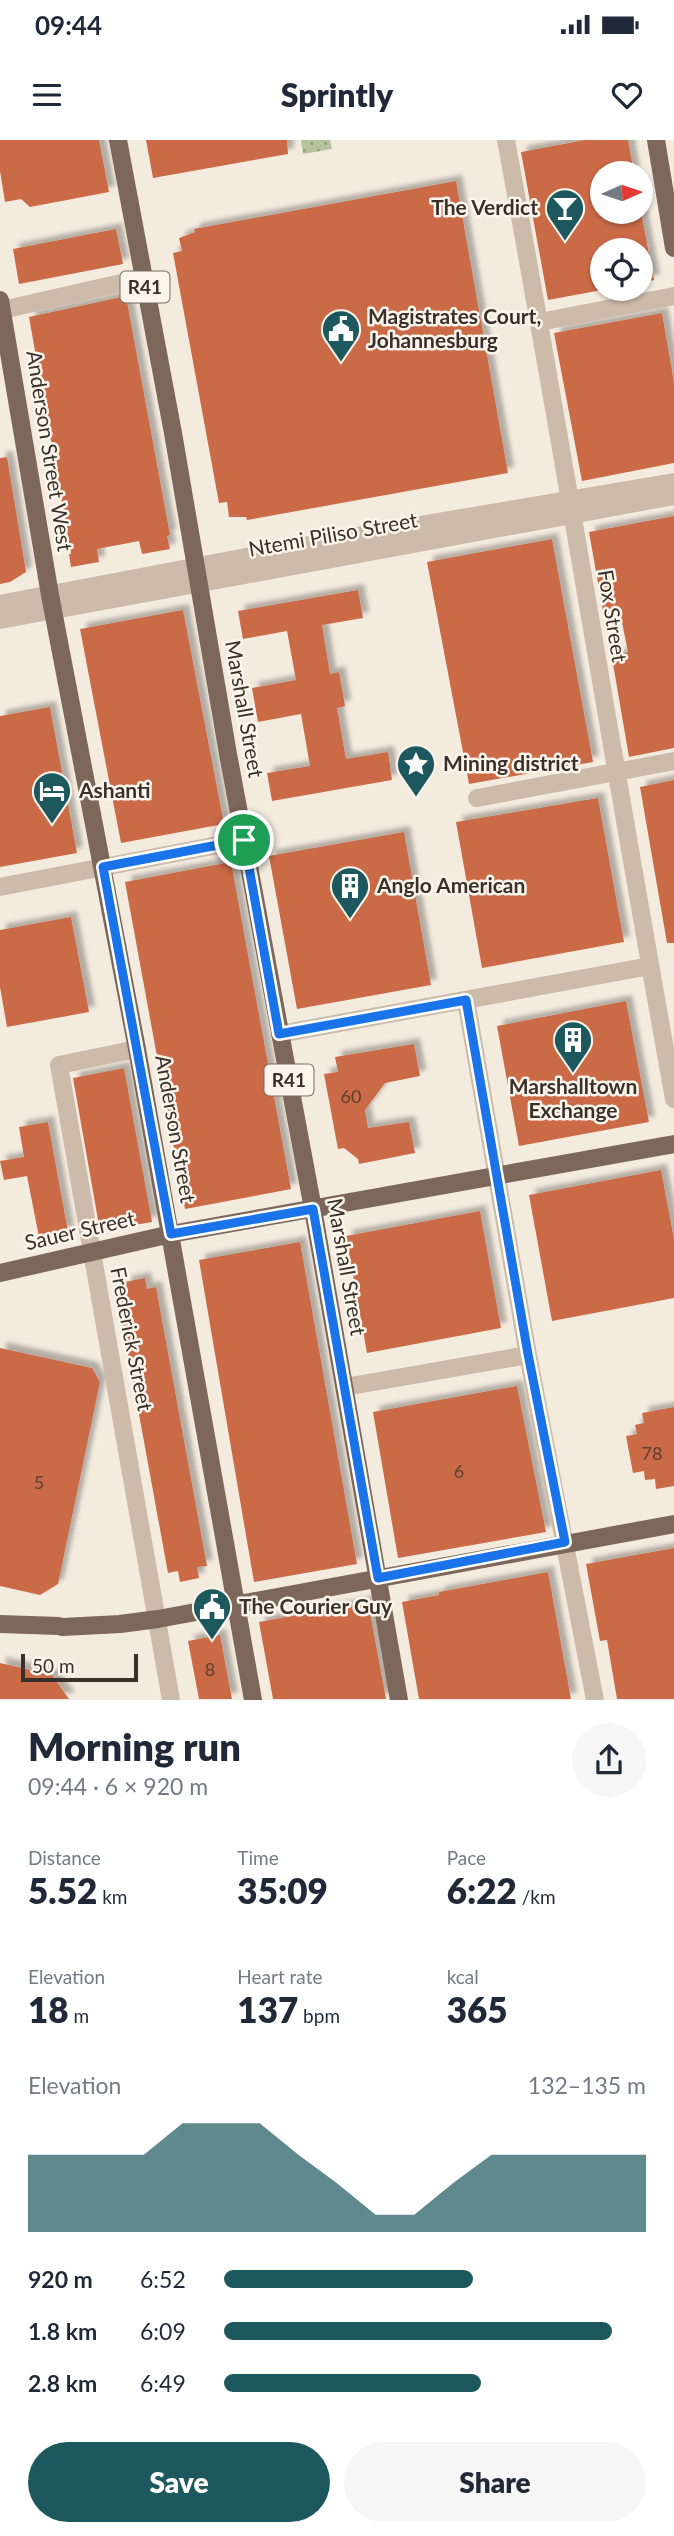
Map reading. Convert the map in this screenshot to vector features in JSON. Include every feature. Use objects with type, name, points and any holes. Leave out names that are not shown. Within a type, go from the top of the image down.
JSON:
[{"type":"main road","name":"Marshall Street","points":[[118,140],[313,1209],[399,1699]]},
{"type":"main road","points":[[656,140],[674,248]]},
{"type":"main road","name":"Anderson Street West","points":[[1,305],[51,603]]},
{"type":"main road","name":"Anderson Street","points":[[51,603],[137,1049],[254,1699]]},
{"type":"main road","name":"Sauer Street","points":[[0,1273],[171,1234],[674,1144]]},
{"type":"main road","points":[[0,1623],[31,1627],[121,1625],[674,1524]]},
{"type":"street","name":"Fox Street","points":[[506,140],[674,1099]]},
{"type":"street","points":[[1,305],[144,278]]},
{"type":"street","points":[[540,322],[674,296]]},
{"type":"street","name":"Ntemi Piliso Street","points":[[0,620],[51,603],[571,506],[674,481]]},
{"type":"street","name":"Ntemi Piliso Street","points":[[571,506],[674,496]]},
{"type":"street","name":"Ntemi Piliso Street","points":[[0,604],[51,603]]},
{"type":"street","points":[[477,798],[674,761]]},
{"type":"street","points":[[0,887],[244,840]]},
{"type":"street","points":[[279,1034],[650,966]]},
{"type":"street","points":[[466,1000],[528,1354],[595,1699]]},
{"type":"street","name":"Frederick Street","points":[[137,1049],[59,1065],[172,1699]]},
{"type":"street","points":[[345,1387],[528,1354]]},
{"type":"green space","points":[[301,140],[330,140],[332,149],[303,154]]},
{"type":"building","points":[[0,140],[99,140],[109,192],[30,207],[21,199],[5,202],[0,171]]},
{"type":"building","points":[[146,140],[287,140],[288,154],[153,178]]},
{"type":"building","points":[[585,140],[628,140],[632,161],[590,161],[590,224],[643,224],[646,238],[590,238],[590,292],[548,300],[521,152]]},
{"type":"building","name":"Magistrates Court, Johannesburg","points":[[456,181],[508,473],[247,520],[246,517],[229,517],[227,502],[219,503],[173,253],[182,251],[179,238],[195,232],[194,229]]},
{"type":"building","points":[[116,229],[123,264],[19,284],[13,249]]},
{"type":"building","points":[[126,296],[170,535],[167,536],[170,549],[142,554],[139,541],[97,549],[99,562],[71,567],[71,554],[29,317]]},
{"type":"building","points":[[662,313],[674,382],[674,463],[582,481],[554,333]]},
{"type":"building","points":[[7,457],[26,572],[10,582],[0,584],[0,458]]},
{"type":"building","points":[[674,516],[674,748],[629,757],[612,658],[628,652],[621,617],[604,617],[589,532]]},
{"type":"building","points":[[552,539],[593,762],[469,784],[427,562]]},
{"type":"building","points":[[358,590],[363,618],[322,625],[330,674],[339,672],[345,706],[337,708],[346,759],[388,752],[392,780],[272,801],[267,773],[310,766],[301,714],[258,722],[252,688],[296,680],[287,631],[243,639],[238,611]]},
{"type":"building","points":[[183,610],[224,824],[121,843],[80,629]]},
{"type":"building","points":[[50,707],[77,853],[0,867],[0,716]]},
{"type":"building","points":[[674,780],[674,943],[667,943],[640,787]]},
{"type":"building","points":[[598,798],[624,942],[482,968],[456,822]]},
{"type":"building","name":"Anglo American","points":[[404,832],[431,985],[297,1009],[269,856]]},
{"type":"building","points":[[231,862],[291,1189],[185,1209],[125,882]]},
{"type":"building","points":[[71,917],[89,1012],[7,1027],[0,987],[0,930]]},
{"type":"building","name":"Marshalltown Exchange","points":[[626,1001],[649,1122],[519,1146],[497,1026]]},
{"type":"building","points":[[414,1044],[420,1076],[385,1083],[365,1110],[368,1128],[409,1122],[415,1153],[359,1164],[358,1159],[344,1148],[338,1149],[324,1074],[338,1072],[335,1057]]},
{"type":"building","points":[[124,1068],[152,1222],[100,1231],[73,1078]]},
{"type":"building","points":[[48,1122],[68,1232],[39,1237],[27,1176],[4,1180],[0,1161],[24,1157],[19,1127]]},
{"type":"building","points":[[661,1170],[674,1239],[674,1298],[552,1321],[529,1195]]},
{"type":"building","points":[[480,1211],[501,1328],[367,1353],[346,1236]]},
{"type":"building","points":[[300,1242],[357,1564],[254,1582],[199,1260]]},
{"type":"building","points":[[145,1278],[147,1289],[156,1287],[207,1566],[197,1567],[199,1578],[180,1582],[178,1571],[168,1573],[117,1294],[127,1292],[125,1282]]},
{"type":"building","points":[[0,1348],[92,1368],[100,1382],[58,1584],[40,1595],[0,1586]]},
{"type":"building","points":[[517,1386],[546,1532],[398,1558],[373,1412]]},
{"type":"building","points":[[674,1407],[674,1486],[656,1489],[655,1479],[645,1480],[644,1471],[633,1473],[626,1436],[637,1434],[635,1425],[644,1423],[642,1413]]},
{"type":"building","points":[[674,1548],[674,1699],[617,1699],[607,1640],[600,1641],[586,1564]]},
{"type":"building","points":[[548,1572],[571,1699],[419,1699],[402,1602],[439,1595],[439,1592]]},
{"type":"building","points":[[368,1602],[386,1699],[273,1699],[259,1622]]},
{"type":"building","points":[[220,1635],[232,1699],[199,1699],[188,1641]]},
{"type":"building","points":[[0,1663],[52,1675],[69,1699],[0,1699]]},
{"type":"place","name":"The Verdict","points":[[565,242]]},
{"type":"place","name":"Magistrates Court, Johannesburg","points":[[341,363]]},
{"type":"place","name":"Mining district","points":[[416,798]]},
{"type":"place","name":"Ashanti","points":[[52,825]]},
{"type":"place","name":"Anglo American","points":[[350,920]]},
{"type":"place","name":"Marshalltown Exchange","points":[[573,1074]]},
{"type":"place","name":"The Courier Guy","points":[[212,1641]]},
{"type":"route","points":[[244,840],[279,1034],[466,1000],[528,1354],[565,1542],[378,1578],[313,1209],[171,1234],[103,867],[244,840]]}]
